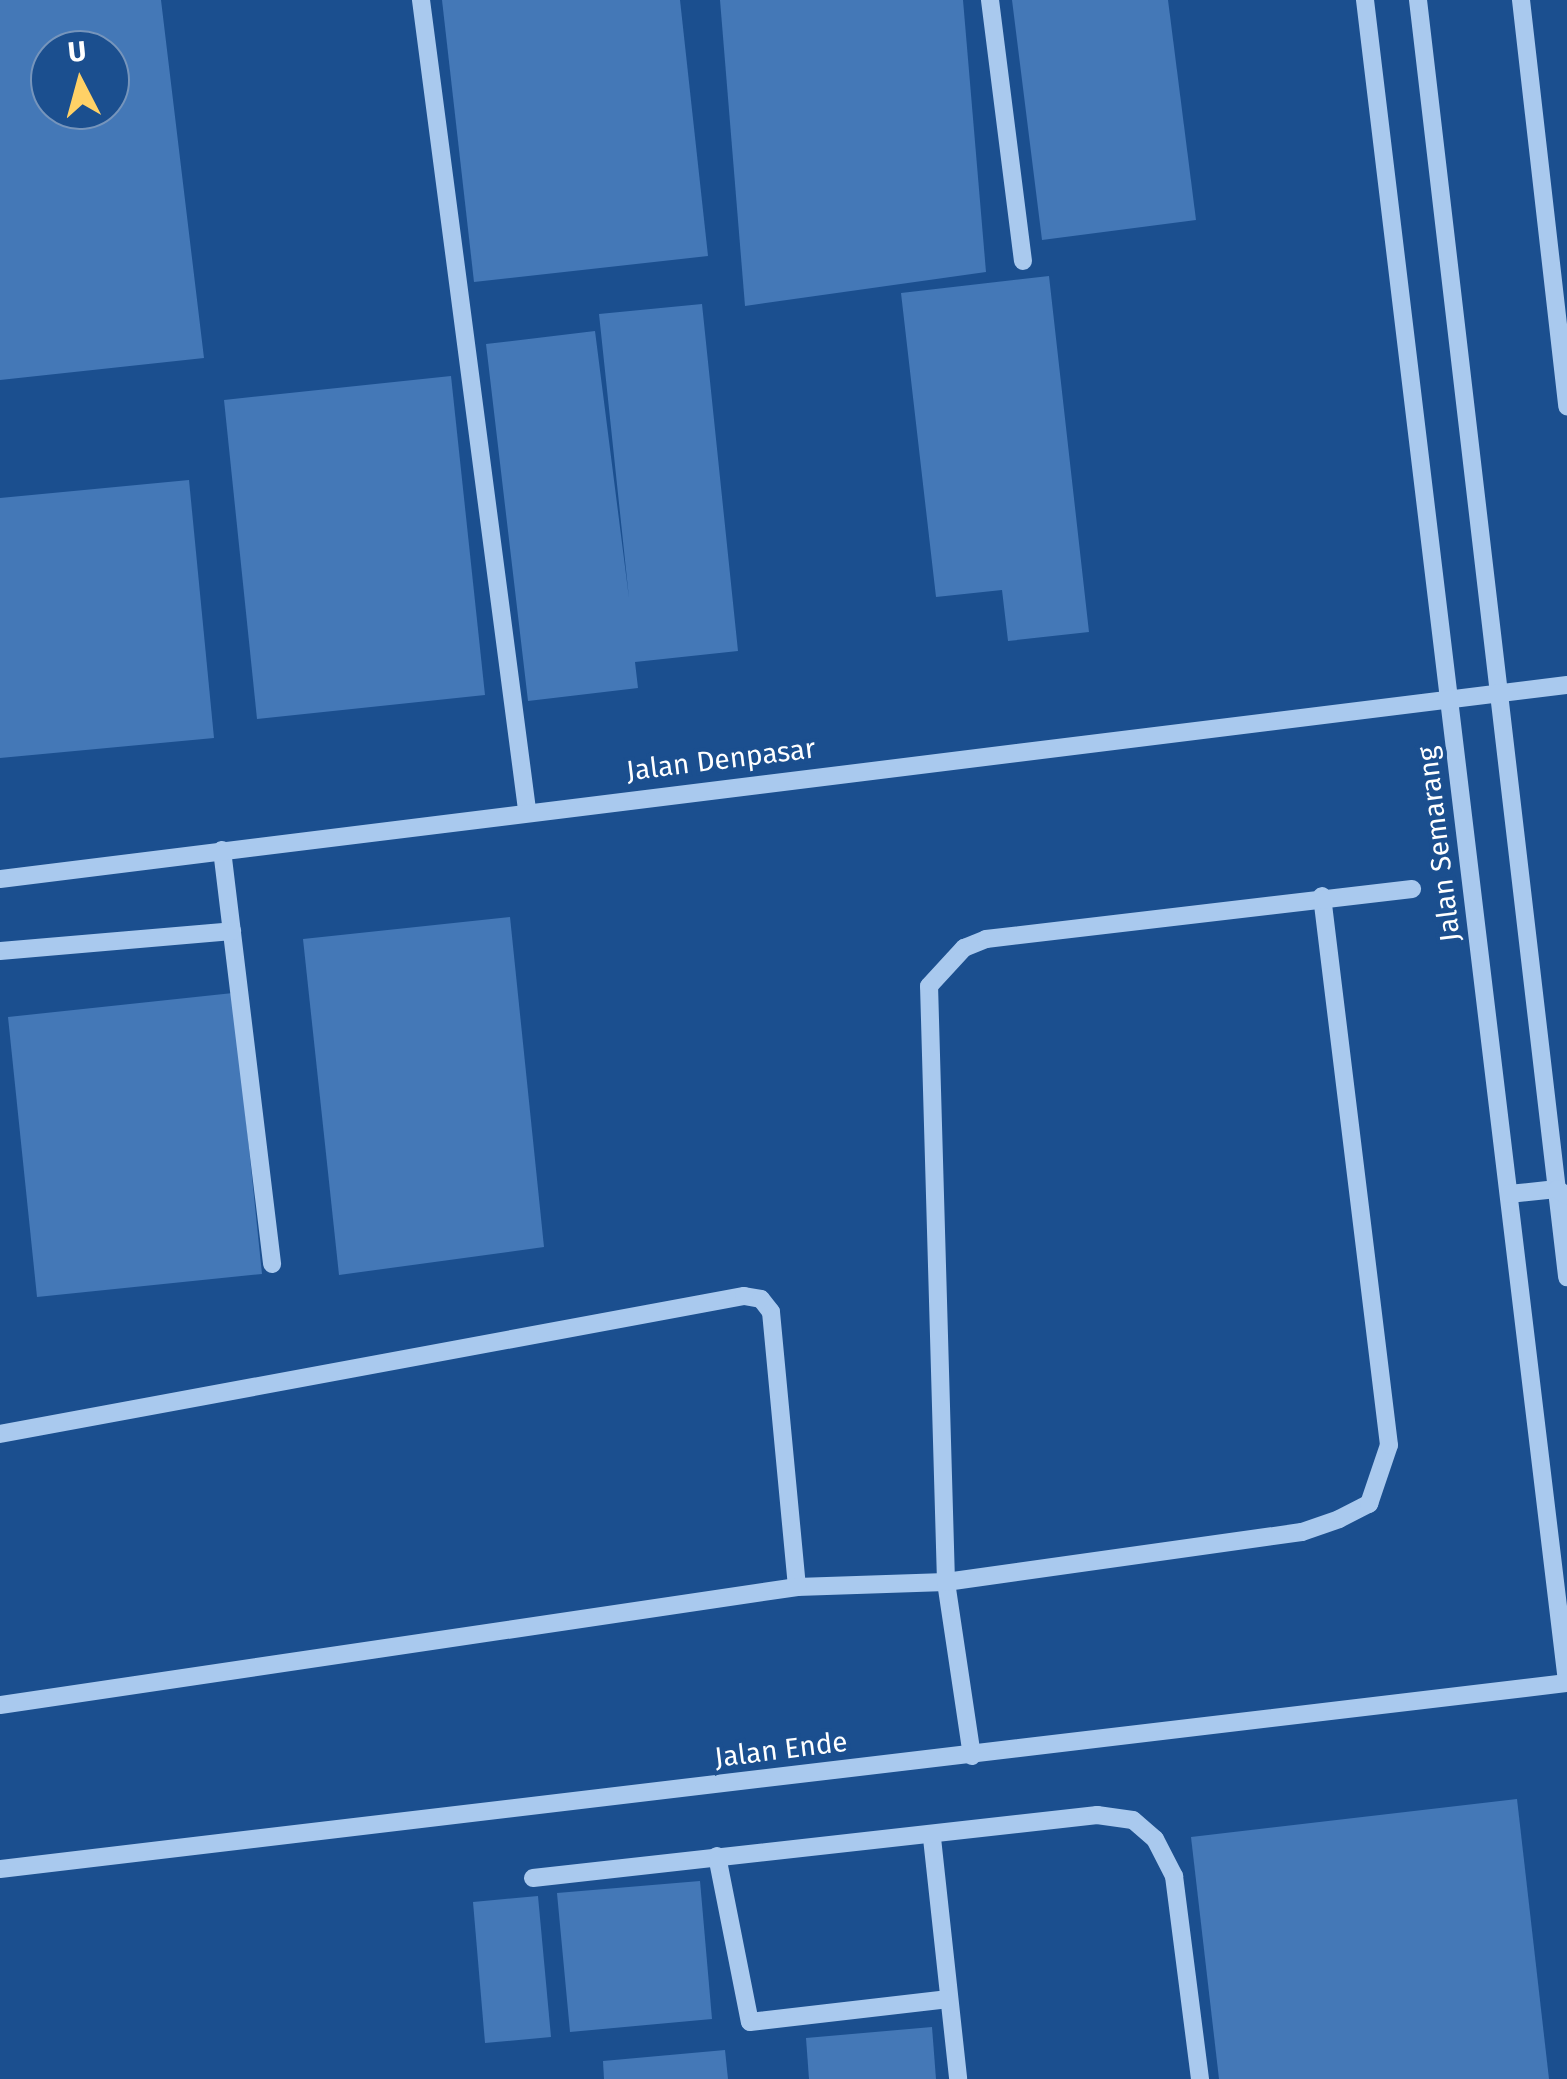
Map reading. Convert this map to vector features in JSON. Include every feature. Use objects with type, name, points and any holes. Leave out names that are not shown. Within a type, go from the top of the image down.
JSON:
[{"type":"lane","points":[[421,0],[527,810]]},
{"type":"lane","points":[[990,0],[1023,262]]},
{"type":"lane","name":"Jalan Semarang","points":[[1365,0],[1567,1682]]},
{"type":"lane","points":[[1418,0],[1562,1192],[1567,1277]]},
{"type":"lane","points":[[1522,0],[1567,406]]},
{"type":"lane","name":"Jalan Denpasar","points":[[0,879],[527,810],[1450,704],[1567,685]]},
{"type":"lane","points":[[222,850],[272,1264]]},
{"type":"lane","points":[[972,1756],[946,1582],[929,986],[964,948],[986,940],[1322,896],[1412,889]]},
{"type":"lane","points":[[0,1706],[797,1588],[946,1582],[1302,1532],[1369,1504],[1389,1446],[1322,896]]},
{"type":"lane","points":[[0,951],[232,931]]},
{"type":"lane","points":[[1509,1194],[1562,1192]]},
{"type":"lane","points":[[0,1434],[744,1296],[761,1299],[771,1312],[797,1588]]},
{"type":"lane","name":"Jalan Ende","points":[[0,1868],[972,1756],[1567,1682]]},
{"type":"lane","points":[[533,1878],[717,1856],[932,1838],[1097,1815],[1134,1820],[1155,1839],[1174,1876],[1200,2079]]},
{"type":"lane","points":[[932,1838],[958,2079]]},
{"type":"lane","points":[[717,1856],[750,2022],[949,1998]]},
{"type":"building","points":[[0,0],[161,0],[204,358],[0,380]]},
{"type":"building","points":[[442,0],[680,0],[708,256],[474,282]]},
{"type":"building","points":[[720,0],[963,0],[986,272],[745,306]]},
{"type":"building","points":[[1012,0],[1168,0],[1196,220],[1042,240]]},
{"type":"building","points":[[1049,276],[1089,632],[1008,641],[1002,590],[936,597],[901,293]]},
{"type":"building","points":[[702,304],[738,651],[635,662],[638,688],[528,701],[486,344],[595,331],[629,598],[599,314]]},
{"type":"building","points":[[451,376],[485,695],[257,719],[224,400]]},
{"type":"building","points":[[189,480],[214,738],[0,758],[0,498]]},
{"type":"building","points":[[510,917],[544,1247],[339,1275],[303,939]]},
{"type":"building","points":[[233,993],[262,1274],[37,1297],[8,1017]]},
{"type":"building","points":[[1517,1799],[1549,2079],[1219,2079],[1191,1837]]},
{"type":"building","points":[[700,1881],[712,2019],[570,2032],[557,1893]]},
{"type":"building","points":[[538,1896],[551,2037],[485,2043],[473,1902]]},
{"type":"building","points":[[932,2027],[936,2079],[809,2079],[806,2038]]},
{"type":"building","points":[[725,2050],[728,2079],[604,2079],[603,2061]]}]
